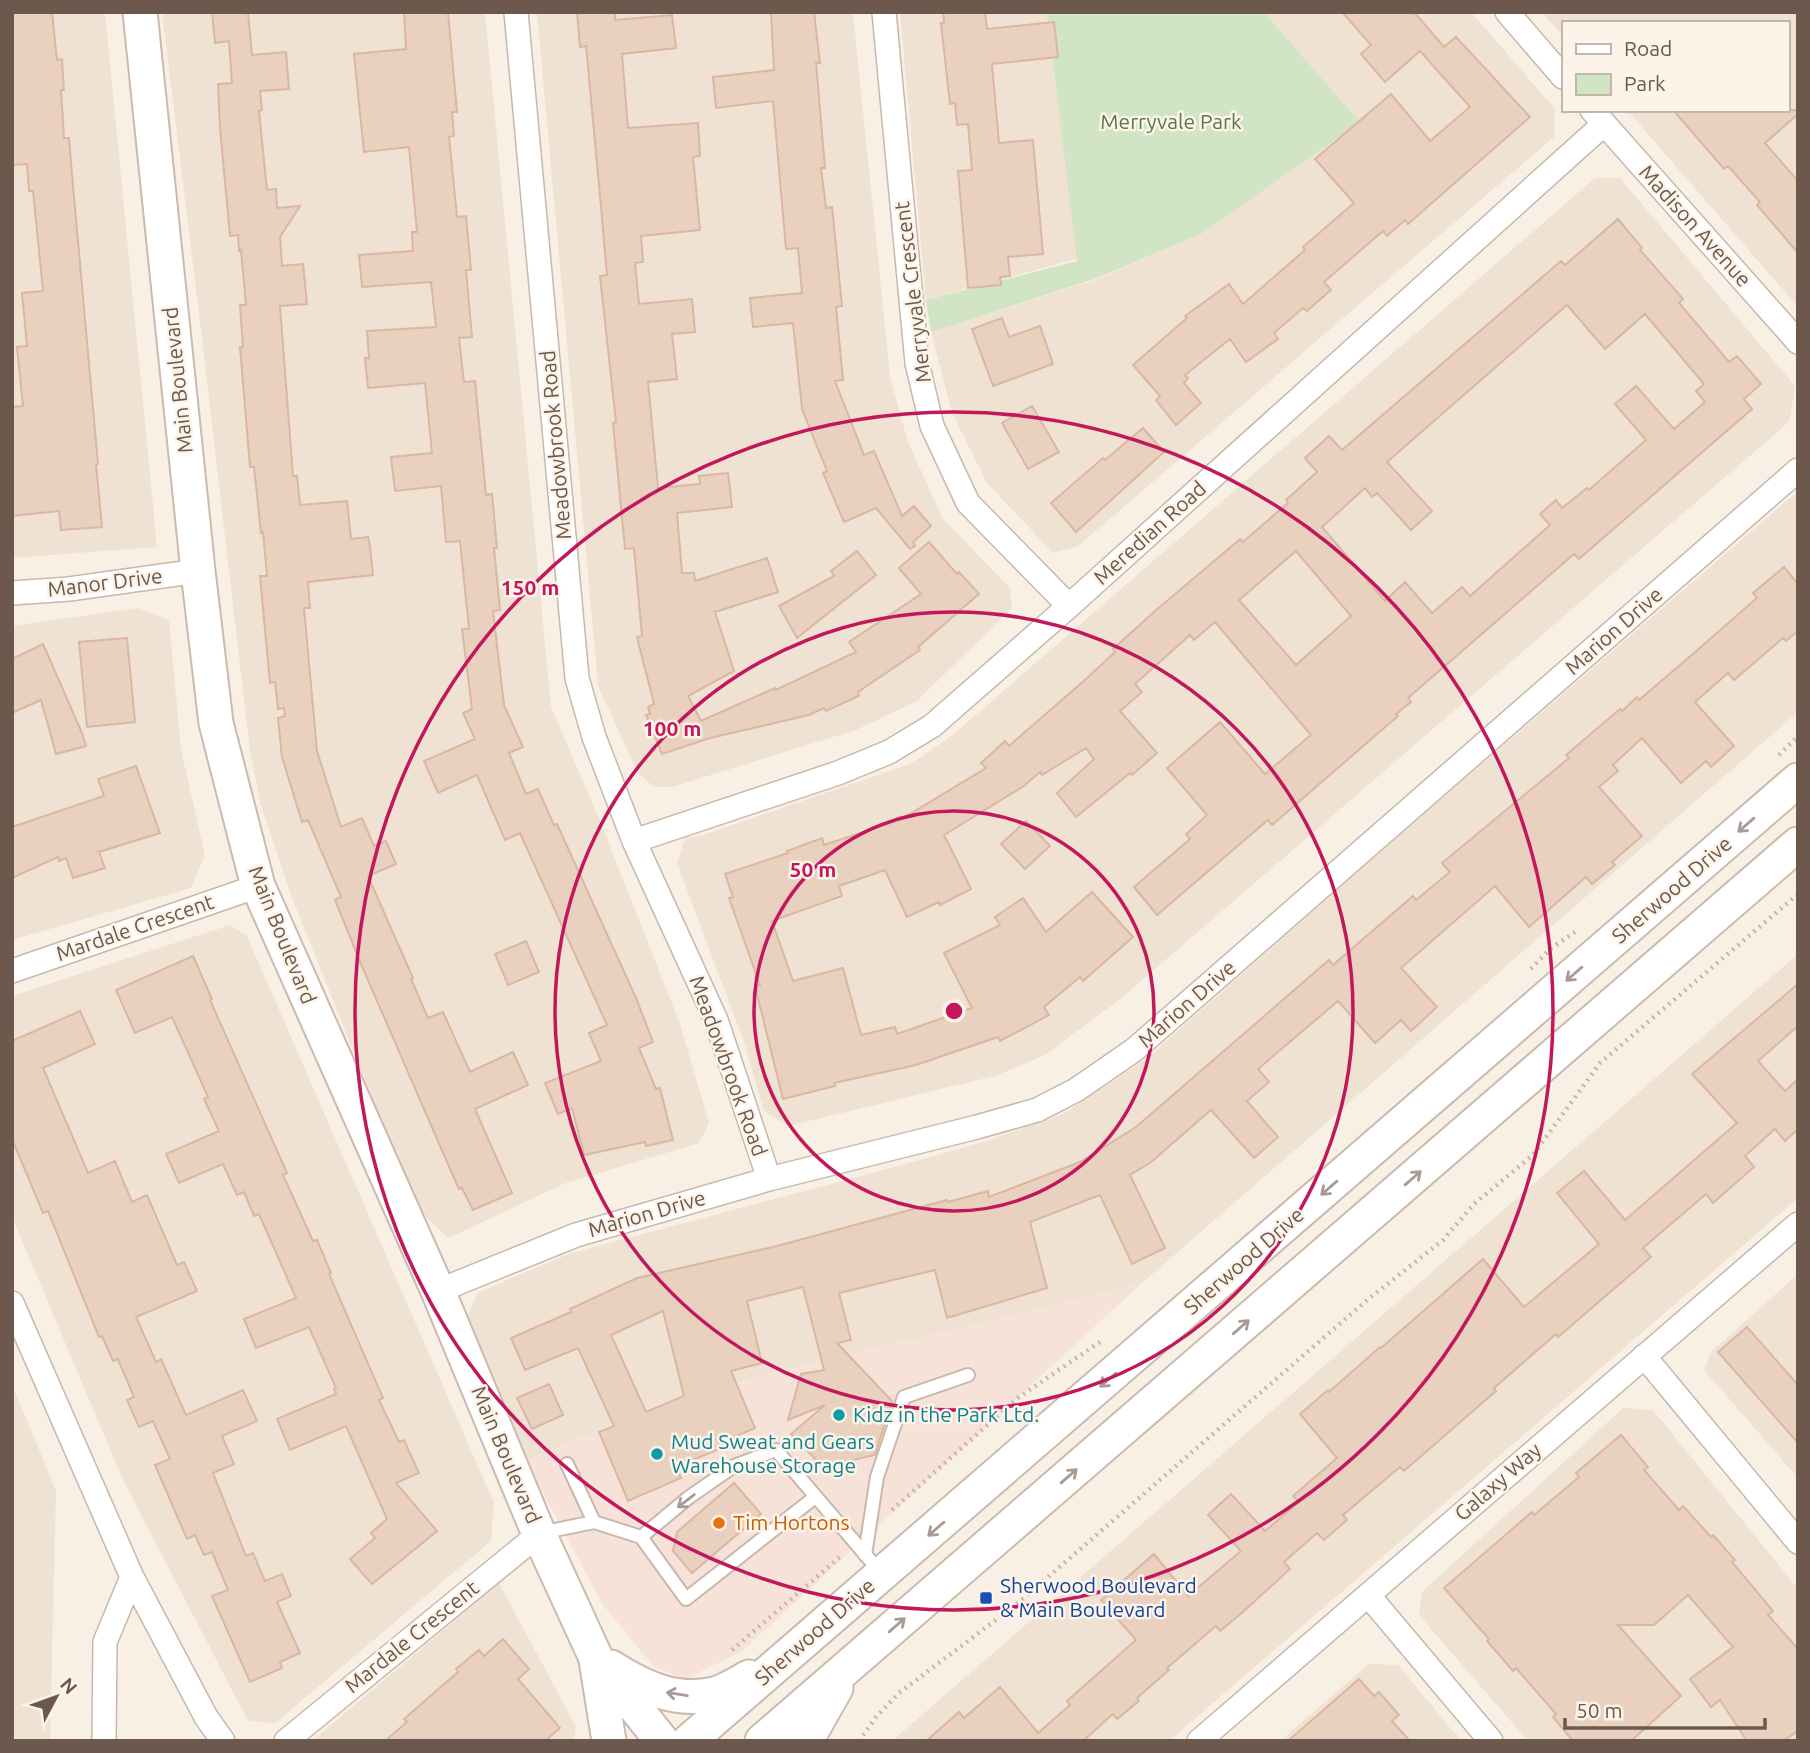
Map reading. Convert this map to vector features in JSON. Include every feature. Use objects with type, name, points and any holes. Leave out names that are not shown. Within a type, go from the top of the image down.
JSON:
[{"type":"main road","name":"Main Boulevard","points":[[140,12],[216,723],[258,886],[438,1291],[539,1534],[596,1658],[662,1741]]},
{"type":"main road","name":"Sherwood Drive","points":[[689,1741],[785,1658],[874,1565],[1798,780]]},
{"type":"main road","points":[[762,1741],[1798,844]]},
{"type":"main road","points":[[596,1658],[638,1685],[686,1697],[715,1694],[785,1658]]},
{"type":"main road","points":[[596,1658],[609,1741]]},
{"type":"main road","points":[[806,1741],[846,1670]]},
{"type":"street","name":"Meadowbrook Road","points":[[516,12],[577,678],[594,737],[634,841],[716,1020],[769,1179]]},
{"type":"street","name":"Merryvale Crescent","points":[[884,12],[917,363],[932,426],[968,503],[1069,606]]},
{"type":"street","points":[[1507,12],[1562,76]]},
{"type":"street","name":"Meredian Road","points":[[634,841],[838,773],[889,752],[932,726],[1069,606],[1598,117]]},
{"type":"street","name":"Madison Avenue","points":[[1598,117],[1798,342]]},
{"type":"street","name":"Marion Drive","points":[[438,1291],[576,1235],[769,1179],[1037,1110],[1086,1084],[1134,1050],[1798,470]]},
{"type":"street","name":"Manor Drive","points":[[12,593],[69,589],[198,571]]},
{"type":"street","name":"Mardale Crescent","points":[[12,971],[258,886]]},
{"type":"street","name":"Galaxy Way","points":[[1199,1741],[1798,1224]]},
{"type":"street","points":[[12,1303],[132,1577],[206,1717],[223,1741]]},
{"type":"street","points":[[1644,1356],[1798,1542]]},
{"type":"street","name":"Mardale Crescent","points":[[286,1741],[539,1534]]},
{"type":"street","points":[[104,1741],[105,1642],[132,1577]]},
{"type":"street","points":[[1368,1595],[1491,1741]]},
{"type":"lane","points":[[874,1565],[877,1478],[904,1397],[968,1375]]},
{"type":"lane","points":[[641,1537],[688,1498],[734,1466],[776,1450],[874,1565]]},
{"type":"lane","points":[[567,1464],[594,1522]]},
{"type":"lane","points":[[539,1534],[594,1522],[641,1537],[686,1599],[816,1497]]},
{"type":"path","points":[[859,1741],[876,1717],[899,1693],[1017,1604],[1366,1301],[1443,1240],[1474,1204],[1533,1155],[1600,1063],[1798,894]]},
{"type":"path","points":[[724,1655],[839,1558]]},
{"type":"shaded area","points":[[12,12],[105,12],[157,547],[12,558]]},
{"type":"shaded area","points":[[162,12],[485,12],[551,707],[603,828],[680,1024],[709,1123],[699,1143],[563,1184],[449,1238],[417,1210],[291,895],[261,805],[250,751]]},
{"type":"shaded area","points":[[537,12],[853,12],[890,377],[908,442],[943,519],[1010,588],[1012,608],[917,701],[856,730],[672,787],[654,787],[638,773],[598,686]]},
{"type":"shaded area","points":[[900,12],[1047,12],[1079,258],[926,300]]},
{"type":"shaded area","points":[[1264,12],[1471,12],[1555,109],[1554,137],[1077,547],[1053,553],[987,483],[952,413],[931,332],[1095,280],[1203,233],[1360,122]]},
{"type":"shaded area","points":[[1542,12],[1798,12],[1798,307],[1629,112],[1789,112],[1789,21],[1562,21],[1562,36]]},
{"type":"shaded area","points":[[1595,178],[1620,178],[1795,386],[1790,421],[1119,1000],[1045,1055],[995,1076],[788,1126],[764,1111],[744,1042],[677,863],[685,838],[703,835],[910,764],[949,738]]},
{"type":"shaded area","points":[[1798,491],[1798,712],[1141,1284],[680,1396],[526,1461],[468,1316],[477,1293],[571,1253],[987,1141],[1065,1113],[1146,1059],[1370,861]]},
{"type":"shaded area","points":[[139,608],[169,620],[181,750],[205,855],[191,888],[12,940],[12,626]]},
{"type":"shaded area","points":[[230,925],[247,936],[494,1503],[491,1541],[275,1723],[248,1721],[123,1480],[12,1217],[12,996]]},
{"type":"shaded area","points":[[1798,954],[1798,1198],[1169,1741],[892,1741]]},
{"type":"shaded area","points":[[1798,1274],[1798,1478],[1704,1370],[1711,1352]]},
{"type":"shaded area","points":[[1141,1284],[741,1652],[685,1679],[654,1667],[603,1605],[526,1461],[680,1396]]},
{"type":"shaded area","points":[[12,1384],[56,1491],[50,1741],[12,1741]]},
{"type":"shaded area","points":[[1623,1408],[1653,1410],[1798,1589],[1798,1741],[1528,1741],[1419,1615],[1422,1592]]},
{"type":"shaded area","points":[[499,1583],[575,1725],[575,1741],[312,1741]]},
{"type":"shaded area","points":[[1369,1664],[1398,1665],[1461,1741],[1280,1741]]},
{"type":"green space","name":"Merryvale Park","points":[[1047,12],[1264,12],[1360,122],[1203,233],[1095,279],[931,332],[926,300],[1077,261]]},
{"type":"building","points":[[12,12],[52,12],[57,60],[62,59],[64,138],[69,138],[102,527],[61,530],[59,511],[12,516],[12,407],[23,406],[17,347],[27,346],[22,293],[43,291],[33,191],[29,191],[27,164],[12,165]]},
{"type":"building","points":[[212,12],[248,12],[252,55],[286,52],[289,89],[260,91],[262,110],[259,111],[267,190],[276,189],[277,208],[300,206],[280,237],[282,266],[303,264],[307,304],[280,306],[293,476],[297,476],[300,505],[347,501],[351,539],[368,537],[370,546],[373,575],[308,582],[310,608],[304,608],[317,751],[341,827],[362,818],[374,846],[386,841],[396,864],[368,876],[428,1018],[443,1012],[470,1072],[513,1052],[528,1085],[475,1109],[512,1193],[473,1210],[462,1188],[459,1189],[361,964],[335,900],[341,897],[308,820],[302,822],[282,757],[278,718],[285,716],[284,708],[278,709],[275,682],[270,683],[260,576],[267,576],[254,467],[250,467],[240,347],[243,347],[240,305],[246,305],[241,250],[239,251],[238,235],[230,236],[220,128],[218,84],[232,83],[229,41],[215,43]]},
{"type":"building","points":[[404,12],[448,12],[457,112],[452,112],[454,136],[449,137],[457,217],[466,216],[471,270],[466,270],[472,337],[459,338],[464,382],[475,381],[486,495],[492,494],[500,610],[493,611],[504,705],[523,747],[509,753],[526,794],[538,789],[554,825],[557,824],[636,998],[653,1042],[639,1048],[656,1089],[660,1088],[673,1140],[646,1146],[645,1142],[584,1155],[572,1108],[558,1114],[545,1083],[601,1061],[589,1033],[607,1025],[520,833],[505,840],[477,775],[438,793],[424,761],[475,739],[463,713],[472,709],[462,629],[469,629],[460,541],[446,542],[441,486],[395,491],[391,457],[432,453],[425,383],[368,388],[365,358],[369,358],[367,331],[436,327],[431,282],[362,287],[359,255],[413,251],[412,232],[417,232],[409,147],[364,152],[354,54],[406,49]]},
{"type":"building","points":[[577,12],[615,12],[615,20],[672,15],[676,48],[622,54],[628,128],[698,123],[700,156],[693,157],[700,230],[641,236],[643,262],[635,263],[639,304],[692,299],[695,332],[672,334],[677,379],[648,382],[658,488],[700,484],[699,476],[728,473],[732,507],[677,513],[682,573],[694,573],[695,581],[767,558],[778,592],[715,612],[734,671],[688,696],[701,721],[775,688],[776,690],[856,652],[849,642],[921,594],[899,568],[929,542],[979,594],[918,647],[920,650],[858,692],[859,696],[826,711],[824,708],[809,715],[710,738],[662,754],[646,715],[650,714],[648,707],[654,704],[637,637],[642,636],[634,548],[625,549],[613,423],[616,422],[600,276],[607,275],[600,196],[586,46],[580,47]]},
{"type":"building","points":[[771,12],[814,12],[820,63],[816,63],[825,168],[821,168],[826,208],[832,207],[842,306],[836,307],[843,380],[835,381],[864,455],[874,451],[902,516],[914,506],[931,526],[913,542],[915,546],[910,549],[876,508],[844,522],[823,473],[827,471],[802,409],[793,323],[753,327],[750,298],[802,293],[798,248],[786,249],[773,101],[716,108],[713,77],[774,70]]},
{"type":"building","points":[[943,12],[985,12],[987,29],[1054,22],[1058,57],[992,64],[999,143],[1033,140],[1043,254],[1008,257],[1010,276],[1000,277],[1001,285],[968,288],[958,171],[972,170],[968,124],[957,125],[955,103],[950,104],[941,23],[944,23]]},
{"type":"building","points":[[1342,12],[1414,12],[1444,47],[1456,37],[1530,117],[1408,224],[1405,220],[1387,236],[1383,231],[1324,282],[1331,290],[1307,311],[1303,308],[1274,333],[1278,339],[1246,362],[1230,339],[1185,375],[1188,378],[1184,383],[1201,403],[1176,425],[1156,400],[1160,396],[1133,365],[1187,318],[1185,316],[1229,284],[1243,304],[1354,203],[1315,159],[1391,94],[1430,141],[1470,107],[1420,51],[1385,82],[1361,54],[1371,45]]},
{"type":"building","points":[[1798,110],[1798,114],[1765,143],[1798,181],[1798,253],[1757,205],[1760,202],[1728,166],[1724,169],[1675,112]]},
{"type":"building","points":[[1618,219],[1642,248],[1640,250],[1683,299],[1679,303],[1729,362],[1737,356],[1761,384],[1744,399],[1752,409],[1579,559],[1574,554],[1408,698],[1411,702],[1396,714],[1398,716],[1272,825],[1268,820],[1157,915],[1134,887],[1190,839],[1186,834],[1207,815],[1167,768],[1220,722],[1265,774],[1311,735],[1215,622],[1194,640],[1190,635],[1135,684],[1142,692],[1120,711],[1157,753],[1132,775],[1130,773],[1076,817],[1057,793],[1094,759],[1086,748],[1042,775],[1040,772],[1024,786],[944,835],[971,889],[940,905],[939,902],[907,917],[885,870],[839,886],[842,896],[772,921],[793,981],[843,968],[861,1035],[895,1027],[897,1034],[972,1008],[944,953],[1000,925],[995,917],[1023,898],[1046,932],[1092,892],[1133,937],[1083,981],[1080,977],[1044,1007],[1049,1015],[1000,1041],[998,1037],[916,1065],[834,1083],[835,1086],[783,1099],[755,986],[760,985],[729,898],[733,897],[725,874],[788,853],[787,851],[822,838],[824,845],[900,820],[986,768],[981,763],[1005,741],[1009,746],[1086,679],[1115,652],[1113,649],[1154,612],[1240,539],[1243,542],[1288,503],[1286,500],[1317,472],[1305,458],[1329,436],[1342,450],[1561,261],[1565,265]],"holes":[[[1567,305],[1605,349],[1645,314],[1704,384],[1696,391],[1705,402],[1674,429],[1636,386],[1615,404],[1646,440],[1589,490],[1587,488],[1562,508],[1556,500],[1540,514],[1550,525],[1470,596],[1462,587],[1432,613],[1405,582],[1385,601],[1322,527],[1365,488],[1372,497],[1377,493],[1411,530],[1432,511],[1387,462]],[[1296,551],[1351,616],[1296,665],[1239,600]]]},
{"type":"building","points":[[1002,318],[1009,337],[1040,326],[1053,364],[993,386],[972,329]]},
{"type":"building","points":[[1032,406],[1059,452],[1028,469],[1002,423]]},
{"type":"building","points":[[1143,428],[1164,452],[1076,532],[1051,503]]},
{"type":"building","points":[[857,551],[876,575],[797,638],[779,606],[834,576],[831,571]]},
{"type":"building","points":[[1784,567],[1798,584],[1798,631],[1786,641],[1783,638],[1734,680],[1728,673],[1695,702],[1734,746],[1711,767],[1706,761],[1681,783],[1642,738],[1613,765],[1618,771],[1599,787],[1642,836],[1612,862],[1615,865],[1592,884],[1586,877],[1529,927],[1495,886],[1401,968],[1437,1007],[1411,1031],[1401,1020],[1375,1043],[1338,1001],[1258,1069],[1269,1082],[1247,1101],[1278,1137],[1254,1158],[1211,1110],[1150,1163],[1130,1175],[1165,1248],[1132,1264],[1100,1195],[1030,1222],[1047,1288],[947,1318],[935,1270],[839,1293],[851,1340],[837,1343],[892,1401],[875,1455],[823,1467],[791,1434],[825,1405],[788,1420],[801,1374],[824,1370],[803,1287],[747,1301],[762,1363],[731,1371],[755,1428],[734,1437],[736,1442],[676,1467],[681,1478],[628,1501],[599,1432],[614,1426],[578,1348],[525,1370],[511,1338],[571,1312],[570,1309],[637,1278],[777,1246],[947,1200],[948,1202],[988,1191],[989,1197],[1080,1162],[1136,1127],[1329,960],[1333,965],[1413,896],[1416,900],[1450,872],[1442,863],[1569,758],[1566,755],[1620,709],[1622,711],[1637,697],[1639,700],[1694,653],[1757,598],[1753,593]],"holes":[[[663,1311],[684,1396],[646,1412],[611,1335]]]},
{"type":"building","points":[[127,638],[135,722],[87,727],[79,642]]},
{"type":"building","points":[[43,644],[86,746],[56,754],[41,700],[12,713],[12,659]]},
{"type":"building","points":[[136,766],[160,833],[99,852],[105,868],[73,878],[66,858],[59,861],[58,857],[12,878],[12,827],[104,796],[98,779]]},
{"type":"building","points":[[1026,821],[1050,846],[1025,869],[1001,844]]},
{"type":"building","points":[[526,941],[539,972],[508,985],[495,954]]},
{"type":"building","points":[[193,956],[287,1173],[283,1175],[331,1273],[329,1274],[383,1398],[379,1400],[399,1442],[404,1440],[419,1473],[396,1483],[437,1531],[372,1584],[350,1559],[375,1538],[371,1533],[387,1519],[346,1426],[290,1450],[277,1419],[336,1394],[336,1388],[309,1327],[256,1348],[244,1319],[296,1298],[259,1214],[254,1216],[244,1192],[237,1195],[223,1164],[179,1183],[166,1154],[219,1131],[204,1099],[208,1097],[172,1017],[135,1033],[116,990]]},
{"type":"building","points":[[1798,984],[1798,1026],[1758,1061],[1785,1091],[1798,1079],[1798,1129],[1785,1141],[1775,1129],[1745,1156],[1754,1167],[1713,1203],[1706,1194],[1643,1248],[1651,1257],[1558,1337],[1556,1334],[1494,1388],[1496,1391],[1404,1471],[1400,1467],[1343,1515],[1347,1520],[1324,1540],[1317,1533],[1284,1562],[1290,1569],[1244,1611],[1220,1631],[1216,1626],[1167,1668],[1169,1670],[1137,1698],[1139,1701],[1117,1719],[1113,1714],[1083,1741],[926,1741],[959,1712],[964,1718],[1000,1687],[1038,1733],[1070,1705],[1067,1701],[1136,1640],[1101,1600],[1154,1554],[1188,1596],[1241,1551],[1208,1515],[1231,1494],[1265,1531],[1299,1502],[1293,1496],[1337,1458],[1300,1414],[1483,1259],[1524,1307],[1599,1244],[1557,1193],[1584,1171],[1625,1220],[1737,1123],[1692,1074]]},
{"type":"building","points":[[80,1011],[95,1044],[43,1068],[88,1173],[115,1161],[132,1202],[147,1195],[177,1265],[184,1262],[197,1291],[136,1317],[156,1362],[161,1359],[186,1415],[243,1390],[257,1421],[222,1436],[234,1464],[213,1473],[246,1556],[253,1553],[265,1581],[282,1574],[291,1596],[277,1602],[300,1653],[280,1662],[282,1668],[250,1682],[212,1596],[228,1590],[212,1552],[204,1555],[195,1535],[187,1539],[155,1465],[170,1459],[153,1421],[139,1427],[127,1400],[134,1397],[118,1359],[113,1361],[102,1336],[99,1337],[48,1211],[43,1213],[12,1139],[12,1041]]},
{"type":"building","points":[[1747,1327],[1798,1385],[1798,1443],[1718,1352]]},
{"type":"building","points":[[549,1384],[563,1415],[532,1429],[517,1398]]},
{"type":"building","points":[[1621,1435],[1648,1467],[1644,1470],[1679,1510],[1683,1506],[1735,1560],[1732,1562],[1773,1611],[1768,1615],[1798,1649],[1798,1731],[1783,1741],[1747,1741],[1720,1700],[1711,1707],[1690,1679],[1733,1647],[1688,1595],[1654,1625],[1618,1625],[1681,1696],[1631,1741],[1573,1741],[1553,1717],[1556,1714],[1516,1668],[1513,1671],[1444,1588],[1532,1512],[1534,1515],[1579,1477],[1576,1473]]},
{"type":"building","name":"Tim Hortons","points":[[734,1483],[761,1514],[692,1573],[673,1551],[677,1532]]},
{"type":"building","points":[[503,1639],[529,1669],[518,1679],[560,1728],[545,1741],[385,1741],[407,1722],[404,1719],[458,1672],[456,1669],[479,1650],[484,1656]]},
{"type":"building","points":[[1359,1679],[1374,1696],[1379,1692],[1399,1715],[1392,1721],[1410,1741],[1288,1741]]},
{"type":"place","name":"Kidz in the Park Ltd.","points":[[839,1415]]},
{"type":"place","name":"Mud Sweat and Gears Warehouse Storage","points":[[657,1454]]},
{"type":"place","name":"Tim Hortons","points":[[719,1523]]},
{"type":"place","name":"Sherwood Boulevard & Main Boulevard","points":[[986,1598]]}]
